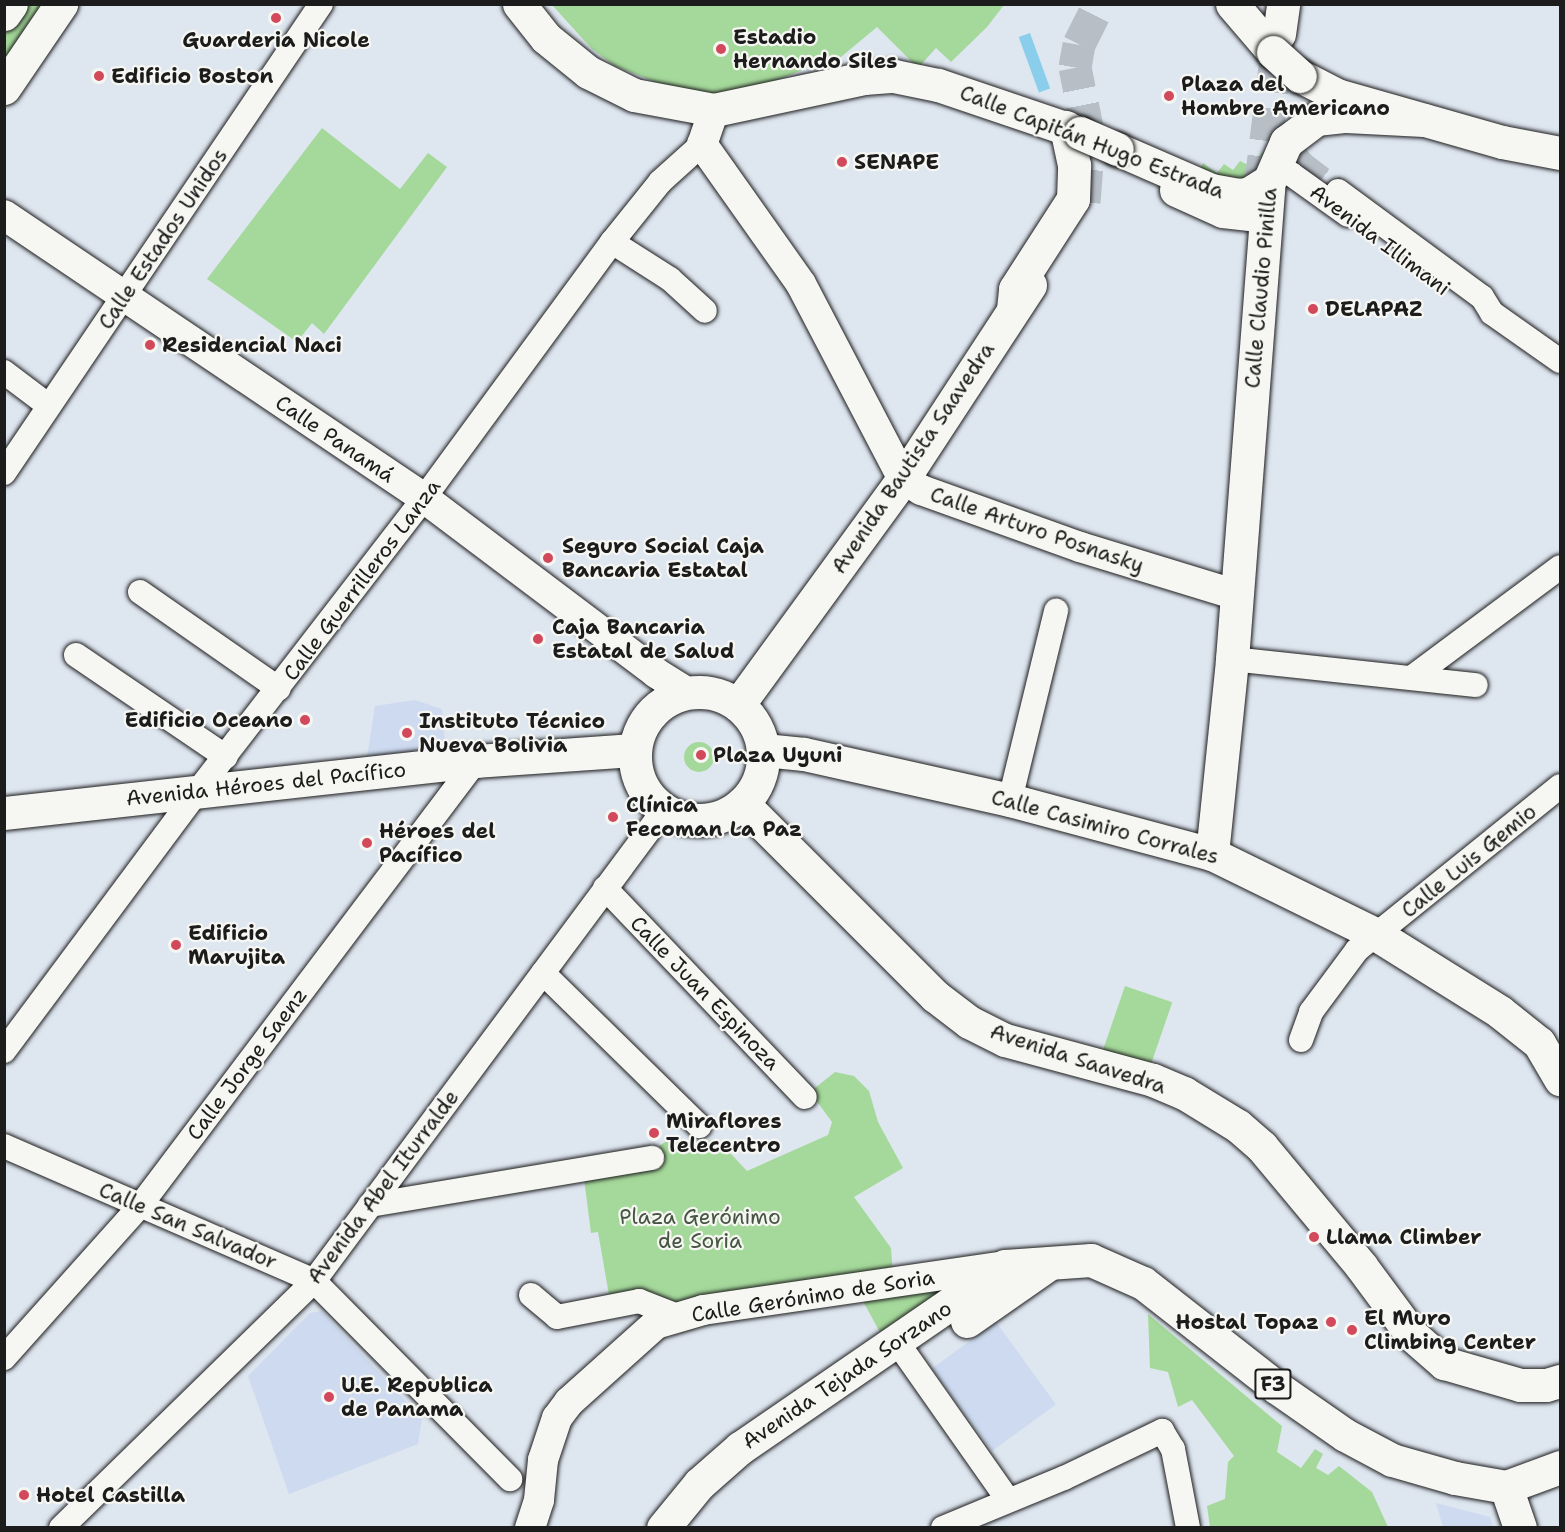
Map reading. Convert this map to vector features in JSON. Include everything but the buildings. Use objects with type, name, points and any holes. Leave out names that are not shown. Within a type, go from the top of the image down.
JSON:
[{"type":"main road","points":[[4,14],[11,4]]},
{"type":"main road","points":[[4,88],[61,4]]},
{"type":"main road","name":"Calle Capitán Hugo Estrada","points":[[519,4],[546,38],[588,72],[634,95],[714,110],[864,78],[894,76],[938,85],[1073,130],[1122,159],[1226,195],[1248,194],[1269,181]]},
{"type":"main road","points":[[1232,4],[1276,25],[1300,76],[1337,95],[1502,142],[1560,153]]},
{"type":"main road","name":"Calle Claudio Pinilla","points":[[1212,854],[1232,659],[1237,595],[1237,535],[1269,181],[1286,142],[1316,119],[1346,116],[1424,120]]},
{"type":"main road","points":[[1013,309],[1015,289],[1073,199],[1073,130]]},
{"type":"main road","points":[[1122,159],[1223,210],[1265,216]]},
{"type":"main road","name":"Avenida Bautista Saavedra","points":[[738,705],[903,479],[1082,207]]},
{"type":"main road","points":[[687,692],[710,692],[738,705],[757,726],[764,750],[760,780],[743,804],[706,820],[686,819],[664,810],[640,783],[635,750],[640,729],[654,710],[687,692]]},
{"type":"main road","name":"Avenida Héroes del Pacífico","points":[[4,813],[476,761],[635,750]]},
{"type":"main road","name":"Calle Casimiro Corrales","points":[[764,750],[804,754],[1010,800],[1212,854],[1377,935],[1525,1031],[1539,1043],[1560,1079]]},
{"type":"main road","name":"Avenida Saavedra","points":[[743,804],[909,971],[969,1022],[1005,1040],[1153,1080],[1184,1093],[1238,1126],[1277,1166],[1412,1335],[1444,1363],[1520,1385],[1546,1385],[1560,1381]]},
{"type":"main road","name":"Avenida Tejada Sorzano","points":[[975,1283],[1054,1260]]},
{"type":"main road","name":"Avenida Tejada Sorzano","points":[[692,1527],[740,1476],[904,1351],[975,1283],[1054,1260],[1091,1260],[1143,1283],[1276,1387],[1345,1434],[1392,1460],[1455,1478],[1506,1486],[1560,1467]]},
{"type":"main road","name":"Avenida Tejada Sorzano","points":[[663,1527],[699,1484],[740,1448],[904,1351]]},
{"type":"main road","points":[[1506,1486],[1520,1527]]},
{"type":"street","name":"Calle Estados Unidos","points":[[4,473],[124,299],[321,4]]},
{"type":"street","name":"Calle Guerrilleros Lanza","points":[[4,1051],[197,792],[226,758],[424,498],[612,242],[660,182],[702,144],[714,110]]},
{"type":"street","name":"Calle Arturo Posnasky","points":[[702,144],[801,284],[903,479],[921,490],[1080,547],[1237,595]]},
{"type":"street","name":"Avenida Illimani","points":[[1269,181],[1280,172],[1292,174],[1472,309],[1492,313]]},
{"type":"street","name":"Avenida Illimani","points":[[1338,191],[1482,297],[1492,313],[1560,361]]},
{"type":"street","name":"Calle Panamá","points":[[4,215],[124,299],[424,498],[656,673],[687,692]]},
{"type":"street","points":[[612,242],[670,279],[705,311]]},
{"type":"street","points":[[4,372],[49,406]]},
{"type":"street","points":[[1414,676],[1560,567]]},
{"type":"street","points":[[140,592],[279,689]]},
{"type":"street","points":[[1010,800],[1056,611]]},
{"type":"street","points":[[76,655],[226,758]]},
{"type":"street","points":[[1232,659],[1414,676],[1476,685]]},
{"type":"street","name":"Calle Jorge Saenz","points":[[4,1358],[140,1206],[476,761]]},
{"type":"street","name":"Calle Luis Gemio","points":[[1377,935],[1560,786]]},
{"type":"street","name":"Avenida Abel Iturralde","points":[[61,1527],[314,1281],[664,810]]},
{"type":"street","name":"Calle Juan Espinoza","points":[[605,888],[805,1097]]},
{"type":"street","points":[[543,973],[699,1126]]},
{"type":"street","name":"Calle San Salvador","points":[[4,1146],[314,1281],[510,1479]]},
{"type":"street","points":[[370,1205],[652,1158]]},
{"type":"street","name":"Calle Gerónimo de Soria","points":[[530,1527],[539,1500],[545,1450],[557,1418],[577,1394],[656,1324],[703,1310],[975,1283]]},
{"type":"street","points":[[531,1295],[557,1317],[639,1301],[680,1317]]},
{"type":"street","points":[[904,1351],[1008,1500]]},
{"type":"street","points":[[943,1527],[1162,1431],[1173,1449],[1188,1527]]},
{"type":"shaded area","name":"Instituto Técnico Nueva Bolivia","points":[[415,700],[442,709],[446,756],[366,764],[375,706]]},
{"type":"shaded area","name":"U.E. Republica de Panama","points":[[322,1311],[422,1419],[418,1444],[289,1494],[248,1376],[310,1313]]},
{"type":"shaded area","points":[[996,1322],[1056,1405],[992,1451],[932,1368]]},
{"type":"shaded area","points":[[1436,1503],[1490,1517],[1493,1527],[1443,1527]]},
{"type":"green space","points":[[25,5],[48,5],[5,68],[5,34]]},
{"type":"green space","name":"Estadio Hernando Siles","points":[[552,5],[1004,5],[987,27],[951,62],[936,48],[918,68],[877,27],[829,67],[819,57],[800,71],[754,89],[709,94],[663,85],[615,66],[592,49]]},
{"type":"green space","points":[[322,128],[400,189],[428,153],[447,167],[324,334],[312,323],[297,342],[207,279]]},
{"type":"green space","points":[[1267,148],[1265,162],[1246,184],[1198,172],[1203,163],[1217,173],[1224,164],[1233,170],[1240,161],[1250,166]]},
{"type":"green space","points":[[699,742],[710,746],[714,757],[710,768],[699,772],[688,768],[684,757],[688,746]]},
{"type":"green space","points":[[1125,986],[1172,1002],[1150,1068],[1103,1051]]},
{"type":"green space","name":"Plaza Gerónimo de Soria","points":[[835,1072],[854,1076],[869,1091],[878,1122],[903,1168],[854,1197],[891,1248],[893,1276],[690,1307],[647,1295],[643,1289],[609,1295],[598,1232],[591,1233],[584,1179],[659,1168],[659,1146],[676,1135],[685,1146],[717,1139],[747,1171],[828,1135],[832,1122],[810,1092]]},
{"type":"green space","points":[[943,1281],[949,1293],[882,1336],[858,1292]]},
{"type":"green space","points":[[1148,1314],[1282,1426],[1277,1452],[1301,1468],[1315,1449],[1323,1454],[1316,1468],[1328,1475],[1339,1466],[1372,1492],[1388,1527],[1210,1527],[1207,1506],[1225,1499],[1228,1462],[1234,1456],[1192,1400],[1178,1407],[1168,1372],[1150,1368]]},
{"type":"water","points":[[1030,33],[1050,88],[1039,93],[1019,37]]},
{"type":"tunnel","points":[[1084,202],[1089,137],[1075,67],[1079,44],[1099,4]]},
{"type":"tunnel","points":[[1260,189],[1279,34]]},
{"type":"tunnel","points":[[1270,125],[1303,164],[1338,191]]},
{"type":"place","name":"Guarderia Nicole","points":[[276,18]]},
{"type":"place","name":"Estadio Hernando Siles","points":[[721,49]]},
{"type":"place","name":"Edificio Boston","points":[[99,76]]},
{"type":"place","name":"Plaza del Hombre Americano","points":[[1169,96]]},
{"type":"place","name":"SENAPE","points":[[842,162]]},
{"type":"place","name":"DELAPAZ","points":[[1313,309]]},
{"type":"place","name":"Residencial Naci","points":[[150,345]]},
{"type":"place","name":"Seguro Social Caja Bancaria Estatal","points":[[548,558]]},
{"type":"place","name":"Caja Bancaria Estatal de Salud","points":[[538,639]]},
{"type":"place","name":"Edificio Oceano","points":[[305,720]]},
{"type":"place","name":"Instituto Técnico Nueva Bolivia","points":[[407,733]]},
{"type":"place","name":"Plaza Uyuni","points":[[701,755]]},
{"type":"place","name":"Clínica Fecoman La Paz","points":[[613,817]]},
{"type":"place","name":"Héroes del Pacífico","points":[[367,843]]},
{"type":"place","name":"Edificio Marujita","points":[[176,945]]},
{"type":"place","name":"Miraflores Telecentro","points":[[654,1133]]},
{"type":"place","name":"Llama Climber","points":[[1314,1237]]},
{"type":"place","name":"Hostal Topaz","points":[[1331,1322]]},
{"type":"place","name":"El Muro Climbing Center","points":[[1352,1330]]},
{"type":"place","name":"U.E. Republica de Panama","points":[[329,1397]]},
{"type":"place","name":"Hotel Castilla","points":[[24,1495]]}]
